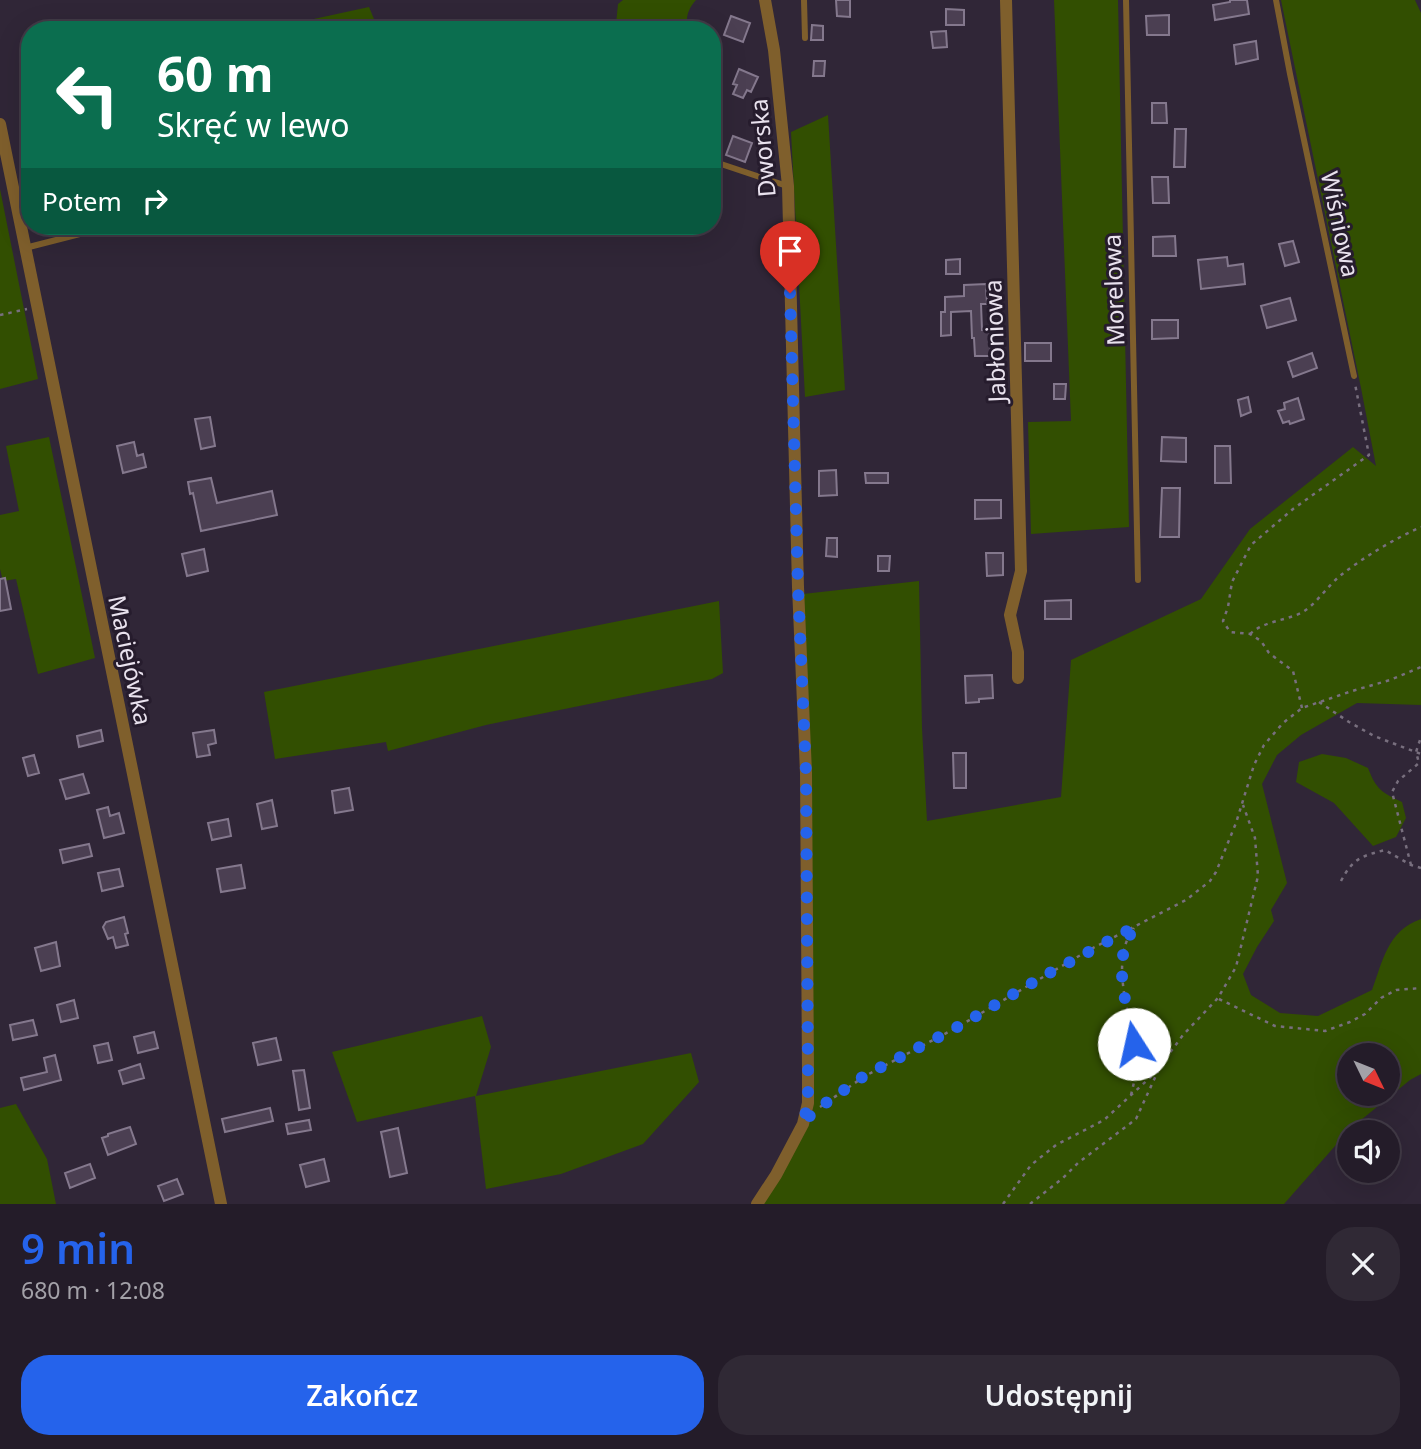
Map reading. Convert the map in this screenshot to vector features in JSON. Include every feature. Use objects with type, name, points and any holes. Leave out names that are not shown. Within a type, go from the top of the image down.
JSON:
[{"type":"street","name":"Dworska","points":[[757,1204],[803,1124],[808,1103],[806,773],[798,587],[788,186],[774,50],[765,0]]},
{"type":"street","name":"Jabłoniowa","points":[[1006,0],[1021,571],[1010,615],[1018,652],[1018,678]]},
{"type":"street","name":"Maciejówka","points":[[0,124],[21,228]]},
{"type":"street","name":"Maciejówka","points":[[22,235],[221,1204]]},
{"type":"lane","points":[[804,0],[805,38]]},
{"type":"lane","name":"Morelowa","points":[[1126,0],[1138,580]]},
{"type":"lane","name":"Wiśniowa","points":[[1276,0],[1354,376]]},
{"type":"lane","points":[[721,164],[788,186]]},
{"type":"lane","points":[[25,248],[76,235]]},
{"type":"path","points":[[0,315],[37,307]]},
{"type":"path","points":[[1302,708],[1293,671],[1269,653],[1261,641],[1250,634],[1230,632],[1223,621],[1232,582],[1251,545],[1293,509],[1369,455],[1354,376]]},
{"type":"path","points":[[1250,634],[1257,628],[1300,613],[1311,606],[1340,576],[1399,537],[1421,527]]},
{"type":"path","points":[[803,1124],[813,1112],[864,1076],[1186,900],[1210,881],[1243,805],[1254,765],[1264,745],[1283,723],[1302,708],[1419,668]]},
{"type":"path","points":[[1319,702],[1374,736],[1421,754]]},
{"type":"path","points":[[1411,865],[1392,792],[1398,781],[1419,763],[1416,752],[1421,737]]},
{"type":"path","points":[[1003,1204],[1031,1165],[1056,1145],[1104,1120],[1155,1073],[1182,1035],[1218,998],[1236,967],[1258,876],[1255,838],[1243,805]]},
{"type":"path","points":[[1341,881],[1358,858],[1385,850],[1421,868]]},
{"type":"path","points":[[1131,1095],[1136,1060],[1124,992],[1123,956],[1128,936],[1136,926]]},
{"type":"path","points":[[1218,998],[1275,1026],[1325,1031],[1365,1014],[1381,998],[1396,990],[1421,988]]},
{"type":"path","points":[[1030,1204],[1136,1119],[1161,1064]]},
{"type":"green space","points":[[623,0],[696,0],[687,21],[616,21],[618,4]]},
{"type":"green space","points":[[1054,0],[1118,0],[1129,527],[1031,534],[1028,422],[1071,421]]},
{"type":"green space","points":[[1281,0],[1415,0],[1421,13],[1421,705],[1357,703],[1301,735],[1277,755],[1262,784],[1287,883],[1271,910],[1274,921],[1243,974],[1251,995],[1280,1013],[1318,1016],[1372,990],[1393,939],[1410,924],[1421,919],[1421,1074],[1400,1088],[1400,1043],[1337,1043],[1337,1106],[1378,1106],[1361,1120],[1337,1120],[1337,1144],[1284,1204],[763,1204],[813,1109],[803,594],[919,581],[927,821],[1061,797],[1071,660],[1201,599],[1250,529],[1353,447],[1376,466]]},
{"type":"green space","points":[[369,7],[374,19],[374,21],[304,21]]},
{"type":"green space","points":[[828,115],[845,390],[805,397],[791,132]]},
{"type":"green space","points":[[0,189],[38,379],[0,389]]},
{"type":"green space","points":[[49,437],[95,658],[38,674],[16,579],[3,581],[0,569],[0,515],[19,511],[6,446]]},
{"type":"green space","points":[[719,601],[723,673],[712,679],[486,725],[388,751],[386,742],[275,759],[264,692]]},
{"type":"green space","points":[[1322,754],[1346,758],[1368,768],[1380,790],[1402,802],[1406,818],[1396,837],[1373,846],[1334,803],[1296,782],[1299,762]]},
{"type":"green space","points":[[482,1016],[491,1047],[476,1096],[691,1053],[699,1082],[643,1144],[561,1174],[486,1189],[475,1096],[357,1122],[332,1052]]},
{"type":"green space","points":[[16,1104],[47,1159],[56,1204],[0,1204],[0,1108]]},
{"type":"building","points":[[836,0],[850,0],[850,17],[837,16]]},
{"type":"building","points":[[1230,0],[1247,0],[1249,14],[1215,20],[1213,5]]},
{"type":"building","points":[[946,9],[964,10],[964,25],[946,25]]},
{"type":"building","points":[[1169,15],[1169,35],[1147,35],[1146,16]]},
{"type":"building","points":[[731,16],[750,23],[743,42],[724,35]]},
{"type":"building","points":[[812,25],[823,26],[823,40],[811,40]]},
{"type":"building","points":[[946,31],[947,47],[933,48],[931,32]]},
{"type":"building","points":[[1256,41],[1258,59],[1236,64],[1234,45]]},
{"type":"building","points":[[814,61],[825,61],[824,76],[813,76]]},
{"type":"building","points":[[739,69],[758,77],[751,92],[747,90],[743,98],[733,94],[737,85],[733,84]]},
{"type":"building","points":[[1152,103],[1166,103],[1167,123],[1152,123]]},
{"type":"building","points":[[1175,129],[1186,129],[1185,167],[1174,167]]},
{"type":"building","points":[[733,136],[752,143],[745,162],[726,155]]},
{"type":"building","points":[[1152,177],[1168,177],[1169,203],[1153,203]]},
{"type":"building","points":[[1175,236],[1176,256],[1153,256],[1153,237]]},
{"type":"building","points":[[1293,241],[1299,262],[1285,266],[1279,244]]},
{"type":"building","points":[[1227,257],[1228,266],[1243,264],[1245,284],[1201,289],[1198,260]]},
{"type":"building","points":[[960,259],[960,274],[946,274],[946,260]]},
{"type":"building","points":[[986,284],[987,304],[981,304],[982,330],[990,330],[991,356],[975,356],[971,311],[951,312],[951,335],[941,336],[941,312],[945,312],[945,297],[964,296],[964,285]]},
{"type":"building","points":[[1290,298],[1296,320],[1267,328],[1261,306]]},
{"type":"building","points":[[1152,320],[1178,320],[1178,338],[1152,339]]},
{"type":"building","points":[[1025,343],[1051,343],[1051,361],[1025,361]]},
{"type":"building","points":[[1312,353],[1317,368],[1293,377],[1288,362]]},
{"type":"building","points":[[1054,384],[1066,384],[1065,399],[1054,399]]},
{"type":"building","points":[[1248,397],[1251,412],[1241,416],[1238,400]]},
{"type":"building","points":[[1298,398],[1304,419],[1290,424],[1289,421],[1283,423],[1278,411],[1285,409],[1284,403]]},
{"type":"building","points":[[210,417],[215,446],[201,449],[195,419]]},
{"type":"building","points":[[1162,437],[1186,438],[1186,462],[1161,461]]},
{"type":"building","points":[[134,442],[137,456],[143,454],[146,467],[123,473],[117,446]]},
{"type":"building","points":[[1215,446],[1230,446],[1231,483],[1215,483]]},
{"type":"building","points":[[836,470],[837,495],[819,496],[819,471]]},
{"type":"building","points":[[865,473],[888,473],[888,483],[866,483]]},
{"type":"building","points":[[211,478],[217,503],[272,491],[277,515],[201,531],[188,482]]},
{"type":"building","points":[[1162,488],[1180,488],[1179,537],[1160,537]]},
{"type":"building","points":[[975,500],[1001,500],[1001,518],[975,519]]},
{"type":"building","points":[[827,538],[837,538],[837,557],[826,556]]},
{"type":"building","points":[[204,549],[208,571],[187,576],[182,554]]},
{"type":"building","points":[[986,553],[1003,553],[1003,575],[987,576]]},
{"type":"building","points":[[878,556],[890,556],[889,571],[878,571]]},
{"type":"building","points":[[5,578],[11,609],[0,611],[0,579]]},
{"type":"building","points":[[1071,600],[1071,619],[1045,619],[1045,601]]},
{"type":"building","points":[[992,675],[993,698],[966,703],[965,676]]},
{"type":"building","points":[[101,730],[103,741],[79,747],[77,736]]},
{"type":"building","points":[[214,730],[216,743],[208,745],[210,755],[197,757],[193,733]]},
{"type":"building","points":[[953,753],[966,753],[966,788],[954,788]]},
{"type":"building","points":[[34,755],[39,773],[28,776],[23,758]]},
{"type":"building","points":[[83,774],[89,793],[66,799],[60,780]]},
{"type":"building","points":[[349,788],[353,810],[335,813],[332,791]]},
{"type":"building","points":[[272,800],[277,826],[262,829],[257,804]]},
{"type":"building","points":[[108,807],[110,816],[119,813],[124,833],[104,838],[97,810]]},
{"type":"building","points":[[228,819],[231,836],[212,840],[208,823]]},
{"type":"building","points":[[89,844],[92,856],[63,863],[60,850]]},
{"type":"building","points":[[241,865],[245,888],[221,892],[217,869]]},
{"type":"building","points":[[119,869],[123,886],[102,891],[98,873]]},
{"type":"building","points":[[124,917],[128,945],[116,948],[113,937],[108,939],[103,927],[106,922]]},
{"type":"building","points":[[56,942],[60,966],[41,971],[35,948]]},
{"type":"building","points":[[74,1000],[78,1018],[61,1022],[57,1005]]},
{"type":"building","points":[[33,1020],[37,1035],[13,1040],[10,1025]]},
{"type":"building","points":[[154,1032],[158,1048],[138,1053],[134,1037]]},
{"type":"building","points":[[276,1038],[281,1060],[258,1065],[253,1043]]},
{"type":"building","points":[[108,1043],[112,1060],[98,1063],[94,1046]]},
{"type":"building","points":[[55,1055],[61,1080],[24,1090],[21,1078],[47,1072],[44,1058]]},
{"type":"building","points":[[140,1064],[144,1078],[123,1084],[119,1071]]},
{"type":"building","points":[[304,1070],[310,1108],[299,1110],[293,1071]]},
{"type":"building","points":[[270,1108],[273,1121],[225,1132],[222,1119]]},
{"type":"building","points":[[309,1120],[311,1130],[288,1134],[286,1124]]},
{"type":"building","points":[[130,1127],[136,1144],[108,1155],[102,1138]]},
{"type":"building","points":[[398,1128],[407,1173],[390,1177],[381,1132]]},
{"type":"building","points":[[324,1159],[329,1181],[306,1187],[300,1165]]},
{"type":"building","points":[[90,1164],[95,1178],[70,1188],[65,1173]]},
{"type":"building","points":[[177,1179],[183,1194],[164,1201],[158,1186]]},
{"type":"route","points":[[790,293],[806,773],[808,1103],[803,1124],[813,1112],[864,1076],[954,1029],[1091,949],[1136,926],[1128,936],[1122,972],[1134,1044]]}]
